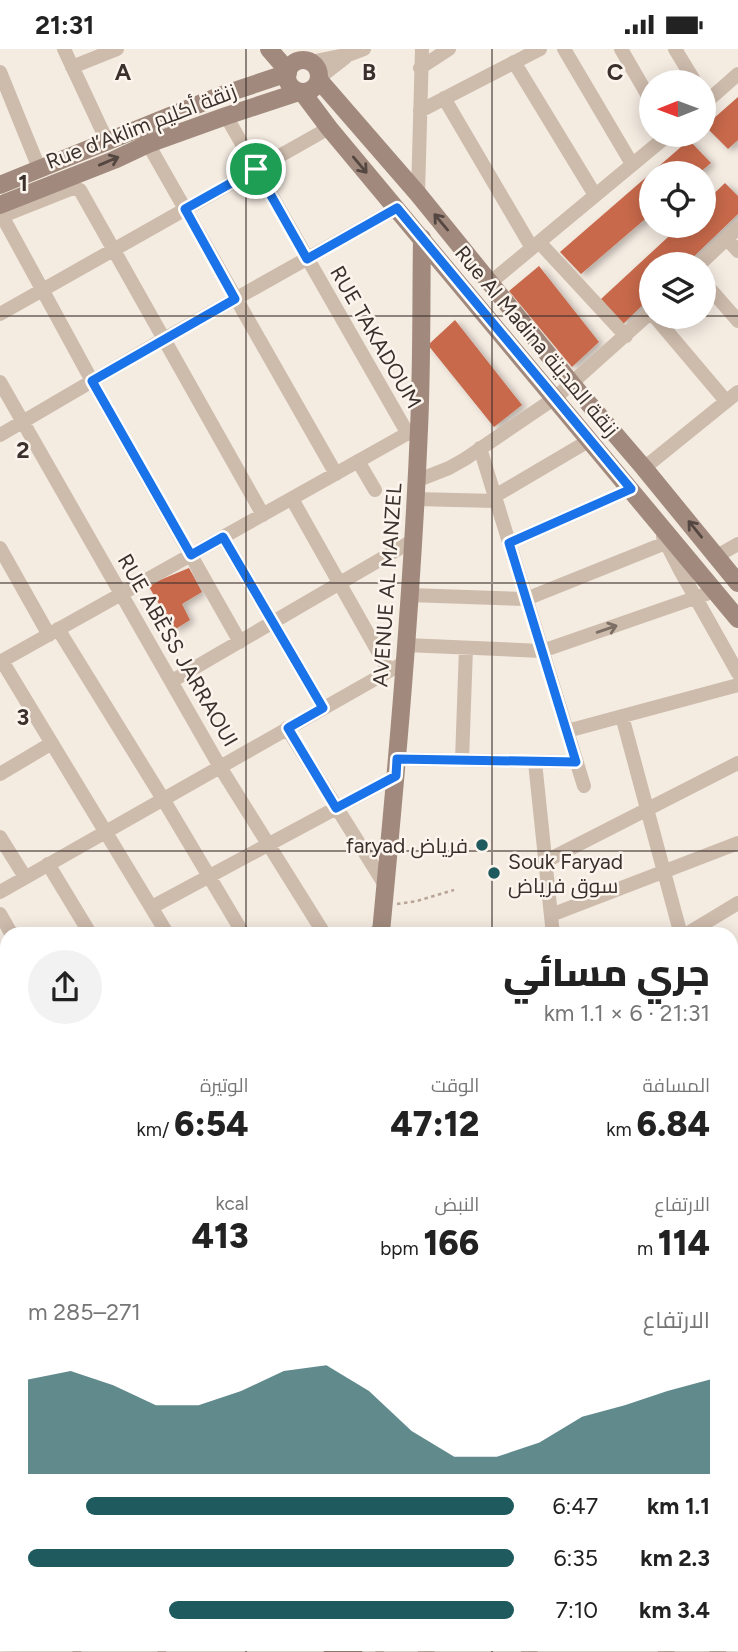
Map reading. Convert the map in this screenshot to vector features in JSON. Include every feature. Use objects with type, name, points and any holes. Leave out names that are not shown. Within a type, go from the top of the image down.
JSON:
[{"type":"main road","points":[[269,49],[288,72]]},
{"type":"main road","points":[[304,57],[316,66],[319,79],[315,88],[301,92],[291,87],[288,72],[290,67],[304,57]]},
{"type":"main road","name":"Rue d’Aklim زنقة أكليم","points":[[0,185],[219,96],[288,72]]},
{"type":"main road","name":"Rue Al Madina زنقة المدينة","points":[[319,79],[418,194],[738,583]]},
{"type":"main road","name":"Rue d’Aklim زنقة أكليم","points":[[1,213],[148,143],[301,92]]},
{"type":"main road","name":"Rue Al Madina زنقة المدينة","points":[[301,92],[631,489],[669,541],[738,619]]},
{"type":"main road","name":"AVENUE AL MANZEL","points":[[380,927],[396,768],[400,659],[409,595],[416,490],[414,431],[422,239]]},
{"type":"street","points":[[64,49],[107,141]]},
{"type":"street","points":[[72,67],[117,49]]},
{"type":"street","points":[[418,194],[422,49]]},
{"type":"street","points":[[421,68],[449,49]]},
{"type":"street","points":[[420,111],[540,49]]},
{"type":"street","points":[[564,49],[632,165]]},
{"type":"street","points":[[621,49],[639,80]]},
{"type":"street","points":[[675,49],[688,70]]},
{"type":"street","points":[[304,57],[357,51]]},
{"type":"street","points":[[319,79],[357,51]]},
{"type":"street","points":[[514,62],[595,195]]},
{"type":"street","points":[[0,72],[39,168]]},
{"type":"street","points":[[716,91],[738,74]]},
{"type":"street","points":[[444,98],[536,245],[626,336]]},
{"type":"street","name":"RUE TAKADOUM","points":[[226,115],[307,259],[414,431]]},
{"type":"street","points":[[0,314],[329,128]]},
{"type":"street","points":[[148,143],[335,474]]},
{"type":"street","points":[[491,282],[653,147]]},
{"type":"street","points":[[240,642],[92,381],[1,213],[78,188],[263,515]]},
{"type":"street","points":[[0,435],[397,208]]},
{"type":"street","points":[[713,252],[738,227]]},
{"type":"street","points":[[727,239],[738,251]]},
{"type":"street","points":[[716,295],[738,320]]},
{"type":"street","points":[[416,490],[555,398],[639,324]]},
{"type":"street","points":[[645,468],[732,396],[666,329]]},
{"type":"street","name":"RUE ABÈSS JARRAOUI","points":[[0,382],[220,767],[320,927]]},
{"type":"street","points":[[163,927],[1,662],[414,431]]},
{"type":"street","points":[[416,490],[496,499],[590,440]]},
{"type":"street","points":[[480,448],[584,786]]},
{"type":"street","points":[[358,461],[375,490]]},
{"type":"street","points":[[509,543],[631,489]]},
{"type":"street","points":[[292,499],[339,583],[400,659]]},
{"type":"street","points":[[223,537],[323,708]]},
{"type":"street","points":[[172,681],[412,541]]},
{"type":"street","points":[[409,595],[526,599],[669,541],[696,598],[738,673]]},
{"type":"street","points":[[717,556],[738,544]]},
{"type":"street","points":[[0,548],[163,799],[239,927]]},
{"type":"street","points":[[0,891],[323,708],[400,659],[466,648],[542,651],[715,591]]},
{"type":"street","points":[[462,760],[466,648]]},
{"type":"street","points":[[567,731],[738,685]]},
{"type":"street","points":[[622,716],[681,927]]},
{"type":"street","points":[[288,728],[385,885]]},
{"type":"street","points":[[0,774],[52,743]]},
{"type":"street","points":[[152,907],[336,808],[396,768],[462,760],[576,762]]},
{"type":"street","points":[[535,762],[552,927]]},
{"type":"street","points":[[545,861],[738,763]]},
{"type":"street","points":[[0,837],[25,877]]},
{"type":"street","points":[[551,915],[738,843]]},
{"type":"street","points":[[48,864],[86,927]]},
{"type":"street","points":[[697,927],[738,903]]},
{"type":"path","points":[[383,905],[417,901],[454,890]]},
{"type":"building","points":[[738,97],[738,140],[728,149],[716,137],[716,116]]},
{"type":"building","points":[[681,147],[696,147],[709,161],[665,161]]},
{"type":"building","points":[[639,183],[639,224],[581,274],[560,252]]},
{"type":"building","points":[[725,183],[738,196],[738,214],[716,235],[716,192]]},
{"type":"building","points":[[667,238],[713,238],[698,252],[652,252]]},
{"type":"building","points":[[639,264],[639,309],[623,324],[601,299]]},
{"type":"building","points":[[539,266],[599,342],[572,367],[509,291]]},
{"type":"building","points":[[455,320],[522,405],[494,427],[428,345]]},
{"type":"building","points":[[189,568],[202,592],[182,604],[190,620],[174,630],[148,585]]},
{"type":"place","name":"faryad فرياض","points":[[482,845]]},
{"type":"place","name":"Souk Faryad سوق فرياض","points":[[494,873]]},
{"type":"route","points":[[256,169],[307,259],[397,208],[631,489],[509,543],[576,762],[397,759],[396,776],[336,808],[288,728],[323,708],[223,537],[191,555],[92,381],[235,299],[185,209],[256,169]]}]
